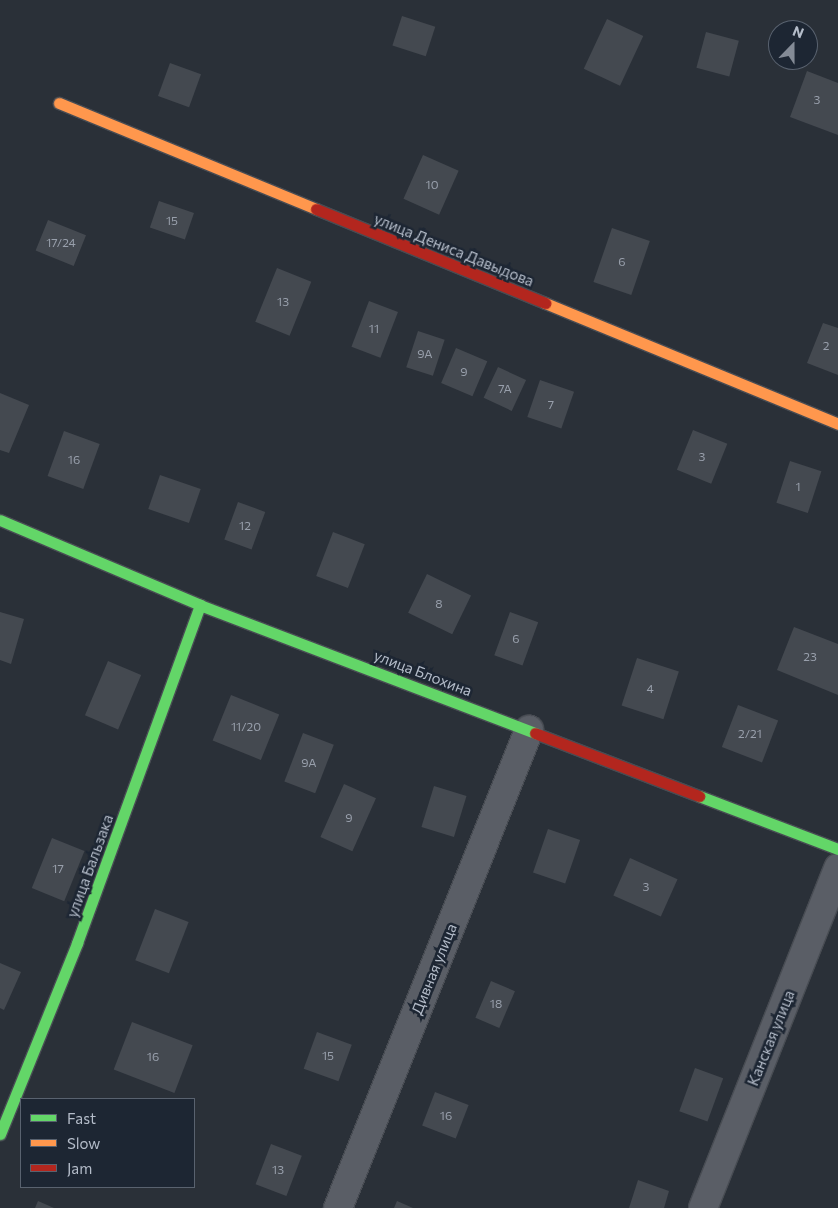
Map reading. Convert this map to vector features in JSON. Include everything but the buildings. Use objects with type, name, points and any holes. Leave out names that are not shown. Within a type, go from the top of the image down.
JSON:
[{"type":"street","name":"улица Дениса Давыдова","points":[[59,104],[838,424]]},
{"type":"street","name":"улица Блохина","points":[[0,520],[200,605],[838,849]]},
{"type":"street","name":"улица Бальзака","points":[[0,1134],[77,944],[200,605]]},
{"type":"street","name":"Дивная улица","points":[[338,1208],[529,730]]},
{"type":"street","name":"Канская улица","points":[[703,1208],[838,868]]},
{"type":"traffic: fast","points":[[0,520],[200,605],[535,733]]},
{"type":"traffic: fast","points":[[0,1134],[77,943],[200,605]]},
{"type":"traffic: fast","points":[[699,796],[838,849]]},
{"type":"traffic: slow","points":[[59,103],[316,209]]},
{"type":"traffic: slow","points":[[545,303],[838,424]]},
{"type":"traffic: jam","points":[[316,209],[545,303]]},
{"type":"traffic: jam","points":[[535,733],[699,796]]}]
